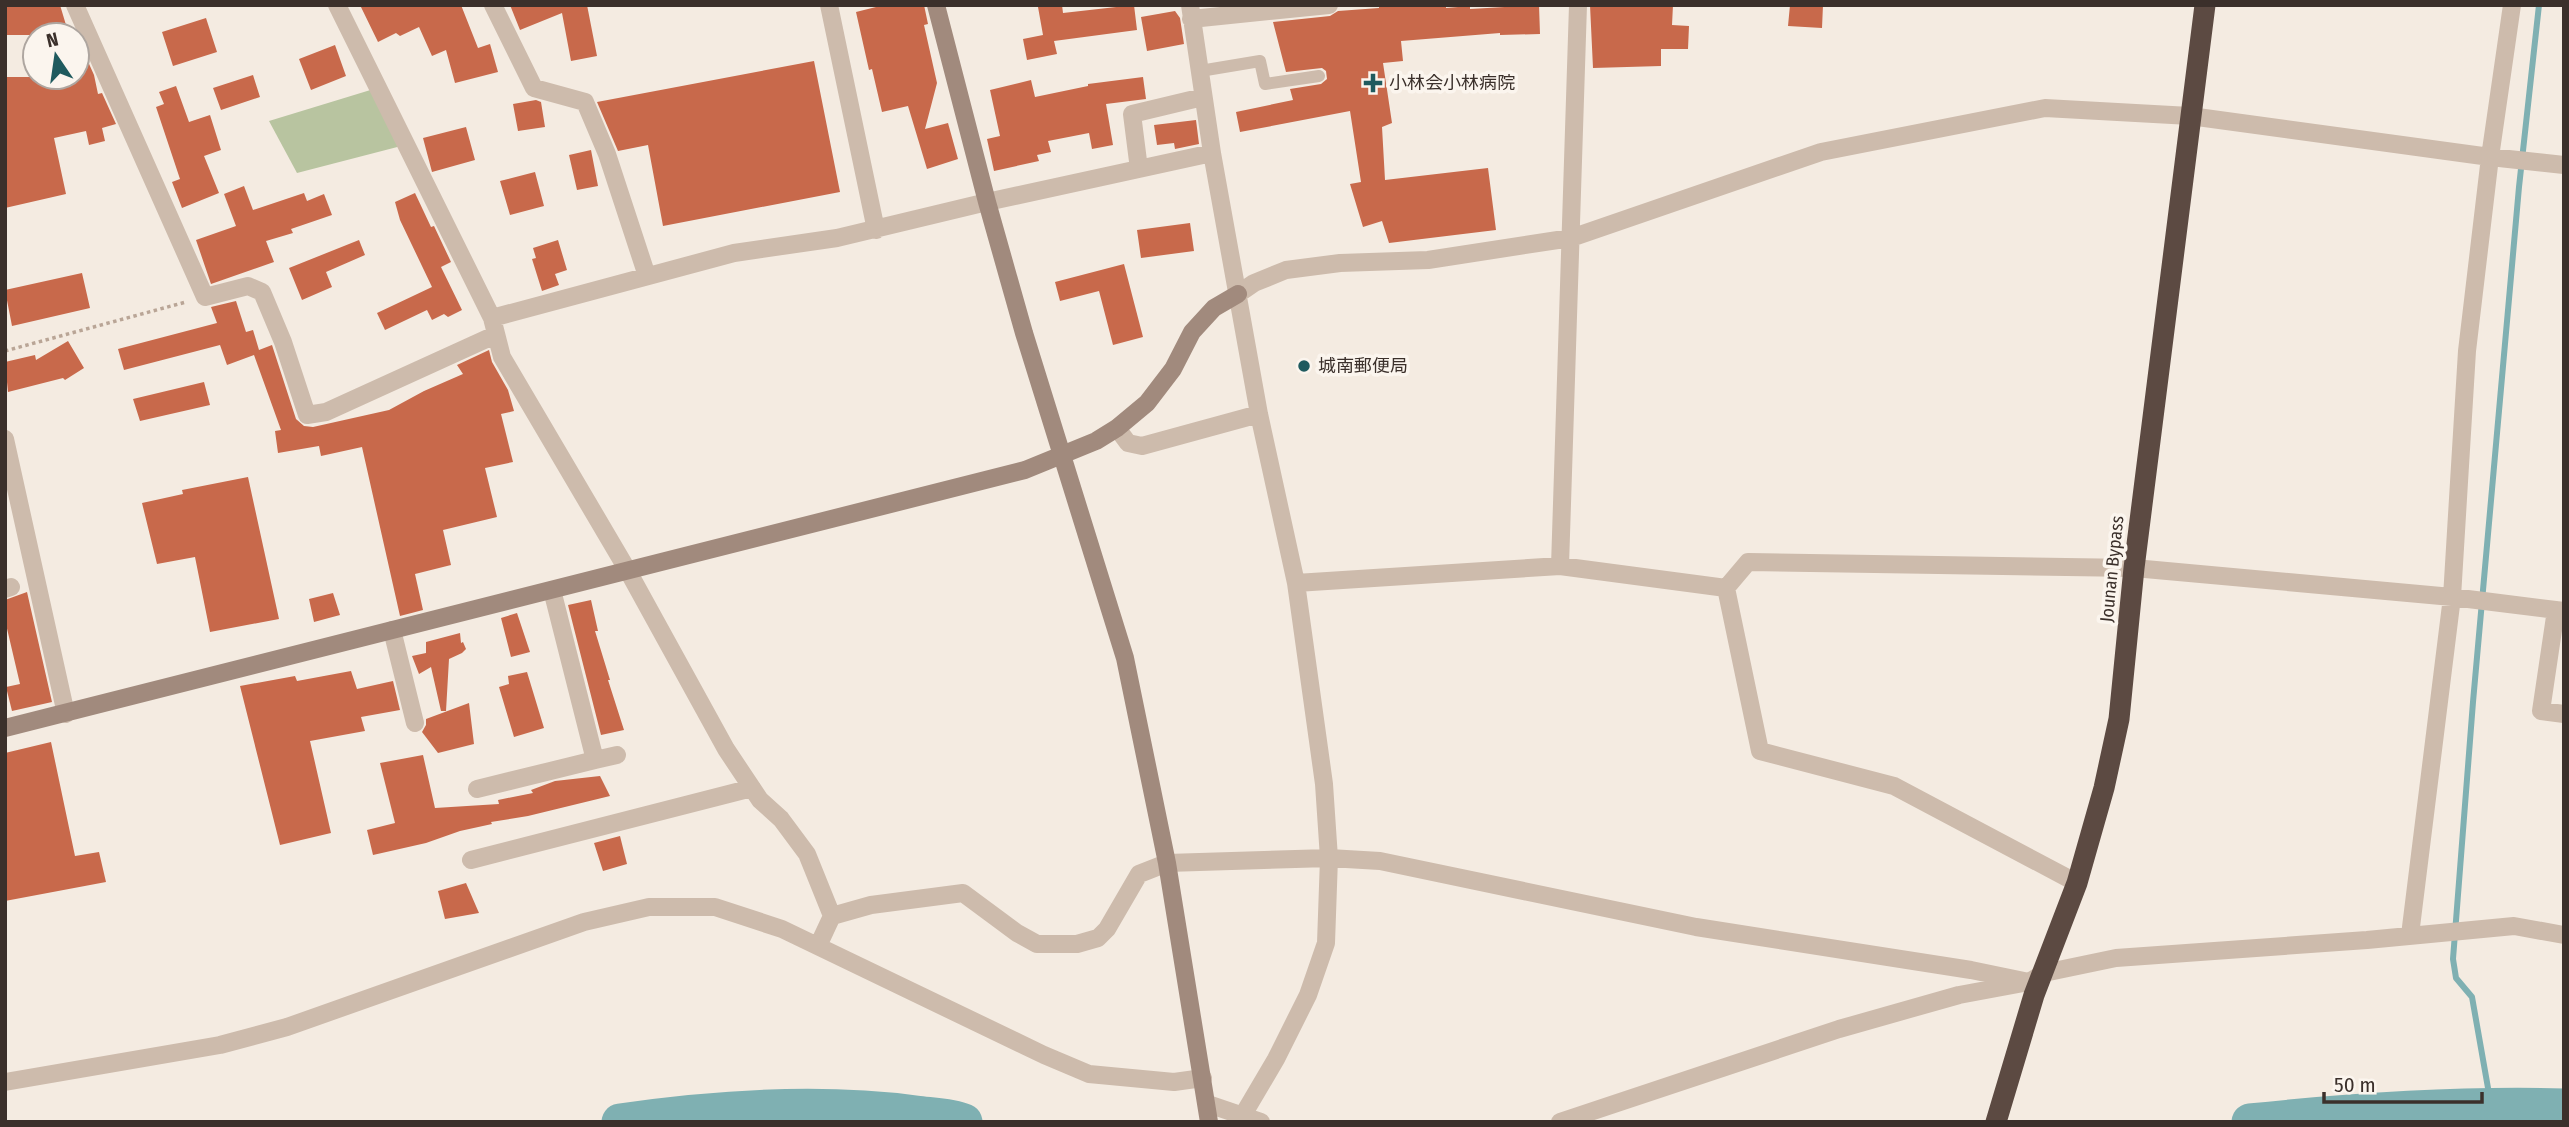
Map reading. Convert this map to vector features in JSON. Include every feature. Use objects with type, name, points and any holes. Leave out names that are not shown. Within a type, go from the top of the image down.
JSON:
[{"type":"highway","name":"Jounan Bypass","points":[[1996,1122],[2036,983],[2077,883],[2104,788],[2119,719],[2134,568],[2204,5]]},
{"type":"street","points":[[75,5],[205,297],[248,286],[262,292],[283,342],[307,415],[326,412],[494,326],[647,276],[734,253],[876,230],[987,202],[1212,153]]},
{"type":"street","points":[[337,5],[494,326],[502,357],[628,571],[726,749],[760,800],[781,819],[807,854],[832,916],[818,946]]},
{"type":"street","points":[[493,5],[534,88],[585,102],[607,153],[647,276]]},
{"type":"street","points":[[829,5],[876,230]]},
{"type":"street","points":[[936,5],[987,202],[1061,456],[1125,658],[1167,863],[1209,1113],[1244,1115],[1261,1122]]},
{"type":"street","points":[[1244,1115],[1308,995],[1326,943],[1329,858],[1324,784],[1296,583],[1259,414],[1212,153],[1190,12],[1329,5]]},
{"type":"street","points":[[1560,565],[1578,5]]},
{"type":"street","points":[[2410,935],[2452,597],[2467,351],[2490,157],[2512,5]]},
{"type":"street","points":[[1139,169],[1132,114],[1203,97]]},
{"type":"street","points":[[6,726],[66,714],[1025,470],[1096,441],[1118,428],[1147,403],[1173,369],[1192,332],[1214,308],[1254,283],[1286,270],[1340,262],[1428,260],[1570,238],[1821,152],[2045,108],[2190,116],[2564,165]]},
{"type":"street","points":[[1118,428],[1128,443],[1142,446],[1259,414]]},
{"type":"street","points":[[5,439],[11,494],[66,714]]},
{"type":"street","points":[[1726,588],[1748,562],[2134,568],[2452,597],[2560,611],[2541,711],[2564,714]]},
{"type":"street","points":[[1296,583],[1560,565],[1726,588]]},
{"type":"street","points":[[1726,588],[1760,751],[1894,786],[2077,883]]},
{"type":"street","points":[[552,590],[595,760]]},
{"type":"street","points":[[392,630],[415,723]]},
{"type":"street","points":[[477,789],[617,755]]},
{"type":"street","points":[[471,860],[752,788]]},
{"type":"street","points":[[832,916],[871,905],[963,893],[1017,933],[1037,944],[1077,944],[1098,938],[1107,929],[1139,874],[1167,863],[1329,858],[1380,861],[1696,927],[1970,970],[2036,983]]},
{"type":"street","points":[[5,1082],[220,1045],[287,1027],[584,922],[649,907],[715,907],[782,929],[1089,1074],[1174,1082],[1203,1078]]},
{"type":"street","points":[[1560,1122],[1839,1029],[1959,995],[2036,983],[2116,958],[2514,926],[2564,935]]},
{"type":"lane","points":[[1200,71],[1260,61],[1265,84],[1318,76]]},
{"type":"path","points":[[5,351],[205,297]]},
{"type":"green space","points":[[377,88],[405,145],[297,173],[269,121]]},
{"type":"building","points":[[5,5],[60,5],[65,21],[21,21],[21,35],[5,35]]},
{"type":"building","points":[[360,5],[461,5],[478,48],[490,44],[498,72],[455,83],[446,50],[432,56],[419,27],[400,36],[396,33],[378,42]]},
{"type":"building","points":[[510,5],[587,5],[597,56],[571,61],[562,13],[520,30]]},
{"type":"building","points":[[884,5],[924,5],[928,24],[924,25],[937,83],[925,129],[948,123],[958,159],[927,169],[908,106],[882,112],[856,12]]},
{"type":"building","points":[[1062,5],[1063,13],[1134,5],[1137,30],[1054,41],[1057,54],[1027,60],[1023,39],[1043,35],[1038,7]]},
{"type":"building","points":[[1379,5],[1446,5],[1446,8],[1470,6],[1470,9],[1539,5],[1540,34],[1500,33],[1401,41],[1403,61],[1383,63],[1392,123],[1382,127],[1385,180],[1488,168],[1496,230],[1389,243],[1382,221],[1363,227],[1350,184],[1361,182],[1350,111],[1240,132],[1236,112],[1293,100],[1290,89],[1321,84],[1327,79],[1326,71],[1322,68],[1286,72],[1273,22],[1330,16],[1338,11],[1379,8]]},
{"type":"building","points":[[1590,5],[1673,5],[1672,25],[1689,26],[1688,49],[1661,49],[1661,66],[1593,68]]},
{"type":"building","points":[[1790,5],[1823,5],[1822,28],[1788,26]]},
{"type":"building","points":[[1175,11],[1180,18],[1184,44],[1147,51],[1141,17]]},
{"type":"building","points":[[206,18],[217,52],[173,66],[162,32]]},
{"type":"building","points":[[335,45],[346,76],[311,90],[299,59]]},
{"type":"building","points":[[814,61],[840,192],[663,226],[648,145],[618,151],[597,102]]},
{"type":"building","points":[[91,68],[98,94],[102,93],[116,124],[102,128],[105,141],[89,145],[86,131],[54,138],[66,194],[5,208],[5,77],[21,77],[21,91],[91,91]]},
{"type":"building","points":[[253,75],[260,97],[221,110],[213,88]]},
{"type":"building","points":[[1143,77],[1146,99],[1106,104],[1113,145],[1092,149],[1089,133],[1048,141],[1051,152],[1037,155],[1039,161],[994,171],[987,139],[1000,136],[990,90],[1031,80],[1035,97],[1088,84]]},
{"type":"building","points":[[176,86],[189,122],[210,115],[221,150],[204,156],[219,193],[182,208],[172,182],[180,179],[156,107],[164,104],[159,92]]},
{"type":"building","points":[[536,100],[541,102],[545,127],[518,131],[513,104]]},
{"type":"building","points":[[1196,120],[1199,144],[1175,149],[1174,143],[1157,145],[1154,125]]},
{"type":"building","points":[[466,127],[475,160],[432,172],[423,138]]},
{"type":"building","points":[[591,150],[598,186],[577,190],[569,155]]},
{"type":"building","points":[[535,172],[544,206],[510,215],[500,181]]},
{"type":"building","points":[[244,186],[253,210],[304,193],[307,201],[324,194],[332,215],[291,229],[293,233],[266,241],[274,262],[211,284],[196,240],[236,226],[224,194]]},
{"type":"building","points":[[415,193],[451,262],[441,267],[462,310],[448,317],[444,314],[432,320],[427,310],[385,330],[377,313],[432,287],[400,220],[395,202]]},
{"type":"building","points":[[1190,223],[1194,251],[1141,258],[1137,230]]},
{"type":"building","points":[[359,240],[365,255],[326,272],[332,287],[302,300],[289,268]]},
{"type":"building","points":[[558,240],[567,270],[555,274],[559,285],[542,291],[532,259],[536,258],[533,248]]},
{"type":"building","points":[[1124,264],[1143,337],[1113,345],[1099,291],[1060,301],[1055,282]]},
{"type":"building","points":[[82,273],[90,308],[12,326],[5,290]]},
{"type":"building","points":[[236,301],[246,332],[253,330],[259,350],[272,345],[296,419],[304,426],[313,427],[389,410],[463,374],[457,365],[489,350],[492,362],[508,390],[514,411],[501,414],[513,462],[485,468],[497,517],[443,530],[451,565],[415,574],[423,610],[400,616],[362,447],[321,456],[319,446],[278,453],[275,431],[281,430],[254,355],[227,365],[220,345],[124,370],[118,349],[217,323],[211,307]]},
{"type":"building","points":[[68,341],[84,368],[65,380],[63,378],[8,392],[5,362],[35,355],[36,360]]},
{"type":"building","points":[[204,382],[210,405],[140,421],[133,399]]},
{"type":"building","points":[[248,477],[279,619],[210,632],[195,557],[157,564],[142,503],[183,494],[182,490]]},
{"type":"building","points":[[27,592],[52,702],[12,711],[6,687],[20,684],[5,620],[5,600]]},
{"type":"building","points":[[333,593],[340,615],[314,622],[309,599]]},
{"type":"building","points":[[591,600],[598,631],[595,631],[624,730],[601,735],[568,605]]},
{"type":"building","points":[[517,613],[530,652],[511,657],[501,618]]},
{"type":"building","points":[[460,633],[461,643],[463,642],[466,649],[449,659],[446,711],[441,711],[431,667],[419,674],[412,656],[426,653],[426,642]]},
{"type":"building","points":[[351,671],[357,689],[393,681],[400,710],[361,717],[365,731],[310,741],[331,833],[280,845],[240,686],[295,676],[297,681]]},
{"type":"building","points":[[527,672],[544,728],[514,737],[499,687],[509,684],[508,676]]},
{"type":"building","points":[[469,703],[474,744],[438,753],[422,732],[426,719]]},
{"type":"building","points":[[51,742],[75,856],[99,852],[106,882],[5,901],[5,753]]},
{"type":"building","points":[[423,755],[435,808],[499,804],[498,800],[533,793],[531,790],[555,781],[600,776],[610,796],[491,822],[492,824],[460,831],[426,843],[373,855],[367,830],[395,823],[380,763]]},
{"type":"building","points":[[620,836],[627,864],[603,871],[594,843]]},
{"type":"building","points":[[466,883],[479,913],[445,919],[438,891]]},
{"type":"waterway","points":[[2491,1105],[2472,997],[2456,978],[2453,959],[2519,187],[2539,5]]},
{"type":"waterway","points":[[620,1122],[693,1113],[805,1107],[879,1110],[947,1117],[964,1122]]},
{"type":"waterway","points":[[2250,1122],[2407,1109],[2564,1107]]},
{"type":"place","name":"小林会小林病院","points":[[1373,83]]},
{"type":"place","name":"城南郵便局","points":[[1304,366]]}]
